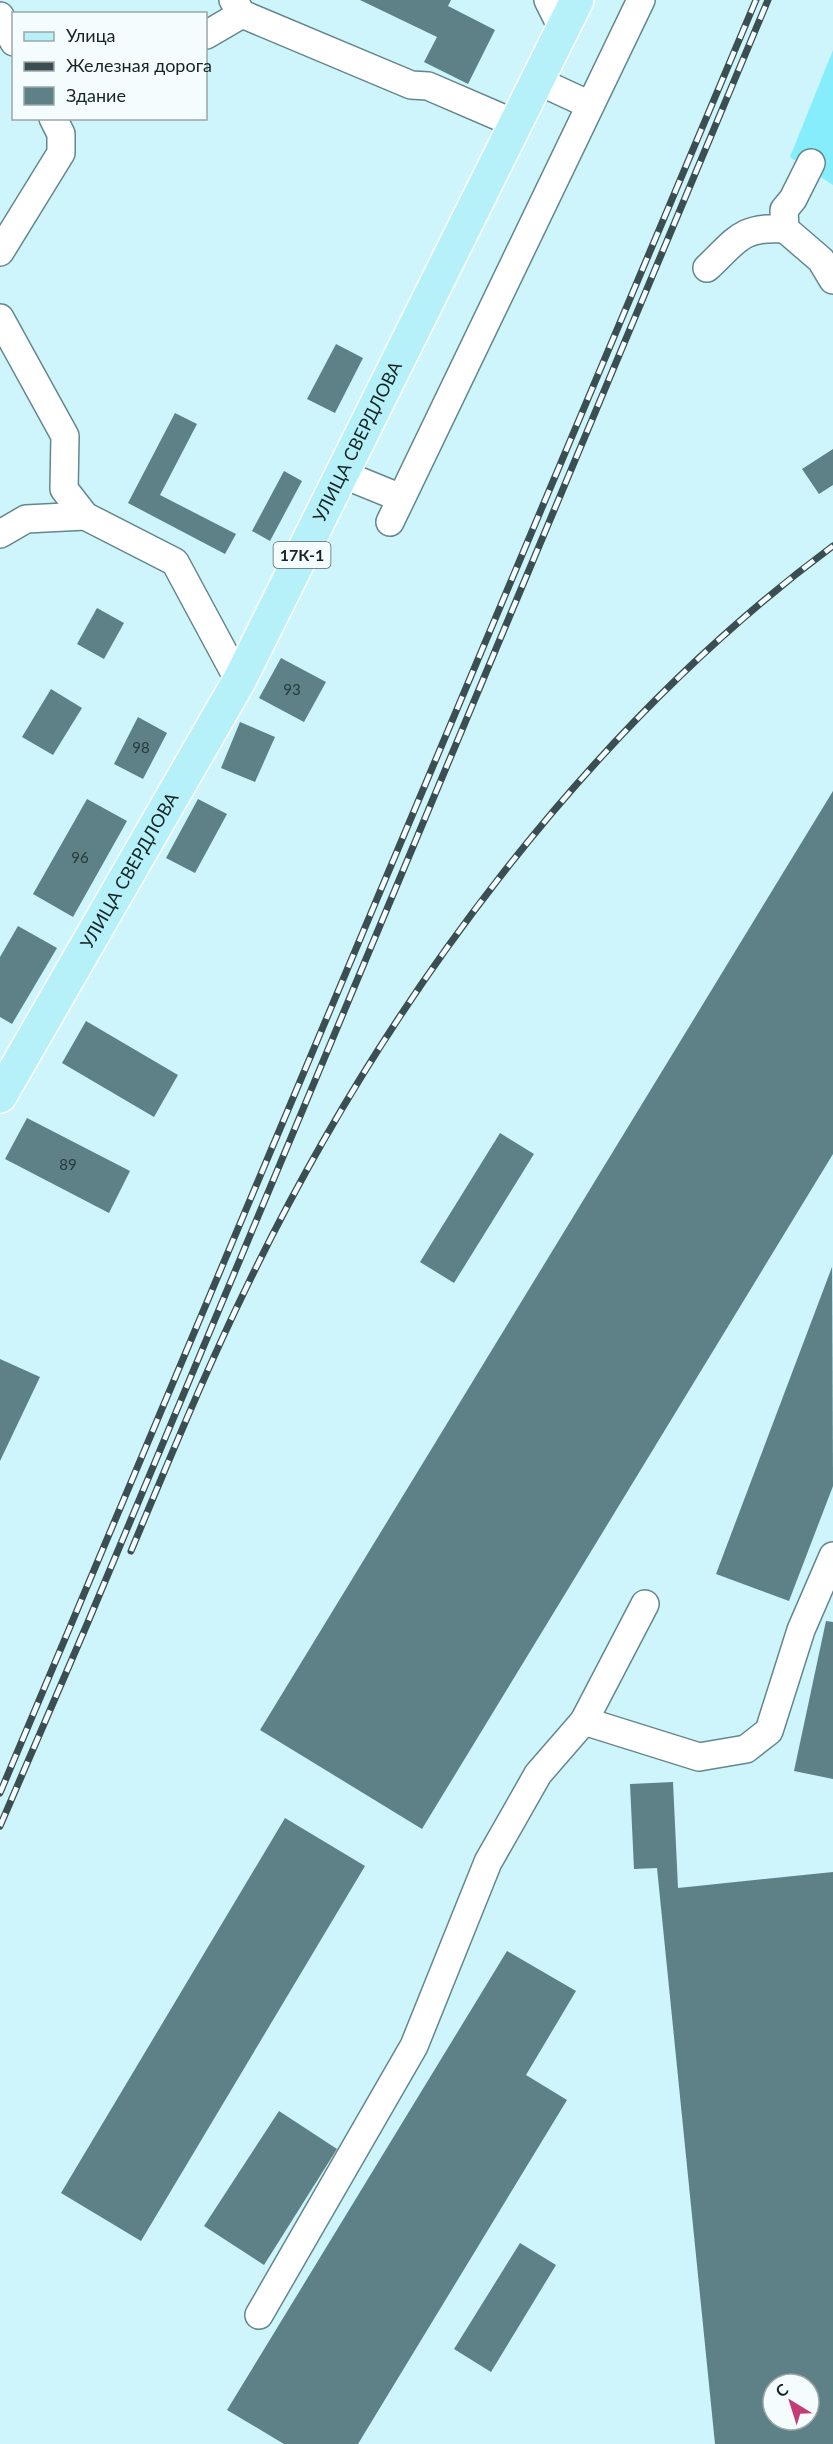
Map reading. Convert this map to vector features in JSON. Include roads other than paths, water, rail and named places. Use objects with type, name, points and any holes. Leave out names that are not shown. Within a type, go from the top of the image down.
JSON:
[{"type":"main road","name":"УЛИЦА СВЕРДЛОВА","points":[[0,1096],[239,681],[577,0]]},
{"type":"street","points":[[548,0],[563,30]]},
{"type":"street","points":[[390,522],[641,0]]},
{"type":"street","points":[[207,34],[237,7],[411,85],[428,86],[516,124]]},
{"type":"street","points":[[0,16],[12,38]]},
{"type":"street","points":[[537,81],[590,105]]},
{"type":"street","points":[[0,252],[61,153],[61,134],[53,120]]},
{"type":"street","points":[[786,229],[784,210],[793,199],[811,163]]},
{"type":"street","points":[[707,268],[745,232],[768,228],[786,229],[821,260],[833,280]]},
{"type":"street","points":[[0,318],[65,436],[64,489],[85,516],[175,562],[239,681]]},
{"type":"street","points":[[342,474],[401,498]]},
{"type":"street","points":[[0,534],[26,519],[85,516]]},
{"type":"street","points":[[584,1721],[699,1757],[746,1749],[769,1731],[801,1630],[833,1556]]},
{"type":"street","points":[[260,2315],[414,2046],[488,1863],[538,1774],[584,1721],[645,1604]]},
{"type":"railway","points":[[0,1793],[756,0]]},
{"type":"railway","points":[[0,1826],[88,1622],[768,0]]},
{"type":"railway","points":[[131,1551],[233,1315],[302,1178],[362,1076],[427,976],[498,879],[575,787],[656,700],[742,619],[833,546]]}]
